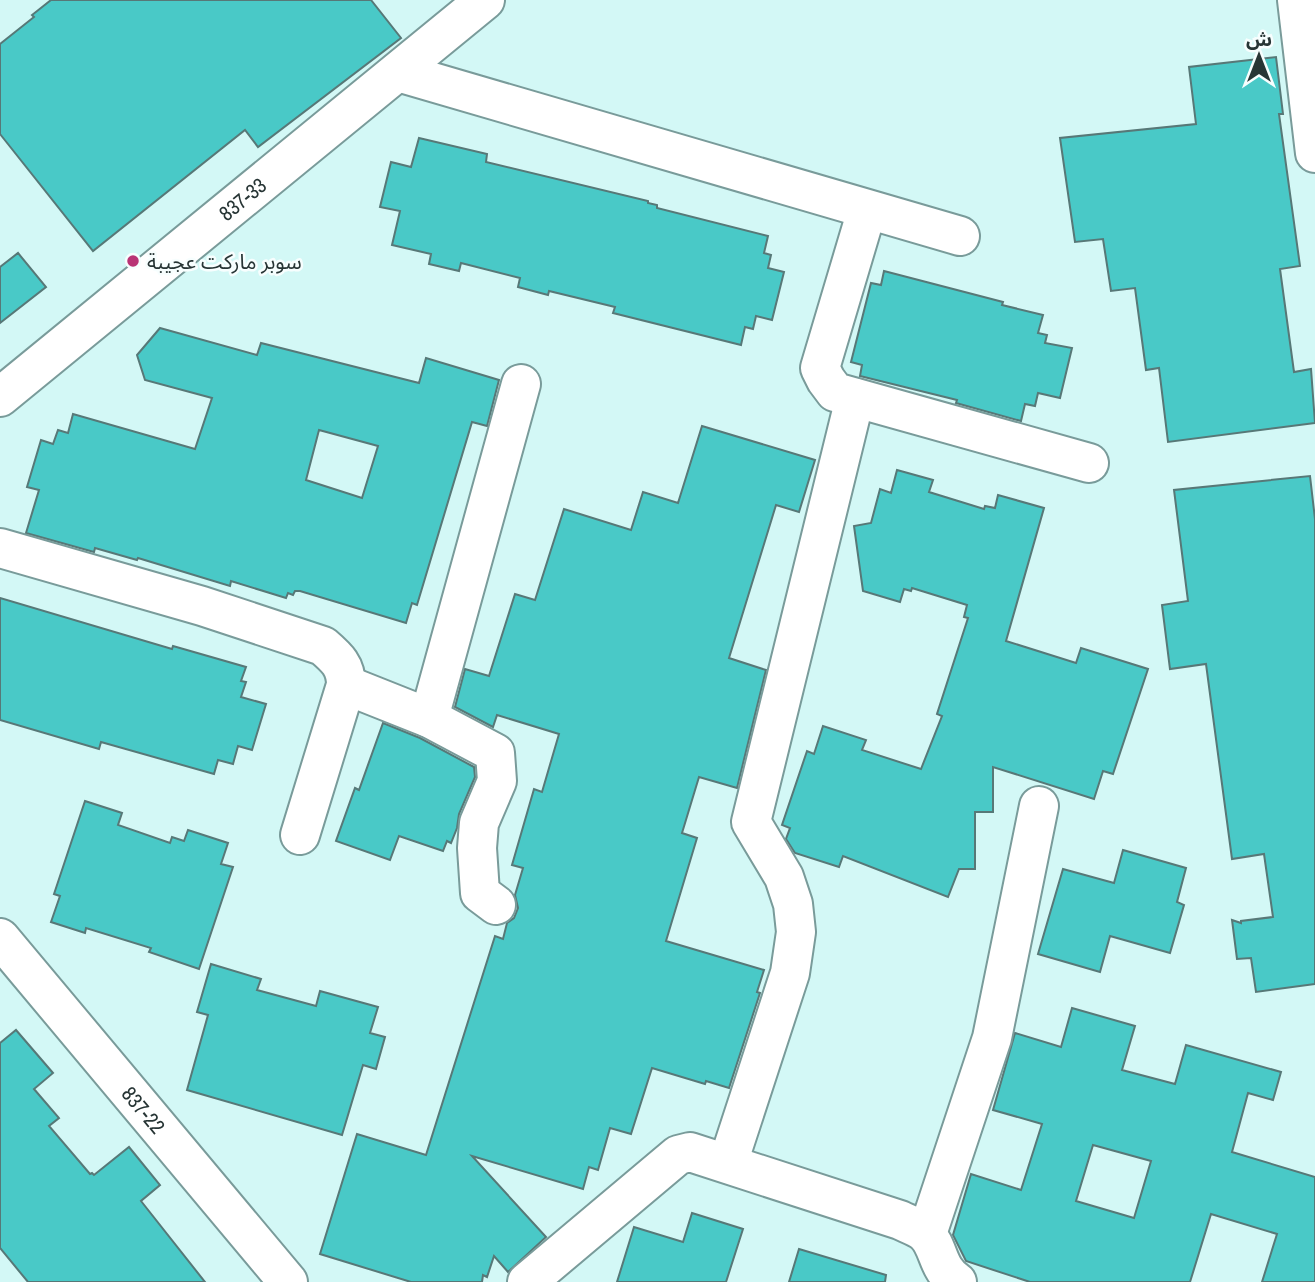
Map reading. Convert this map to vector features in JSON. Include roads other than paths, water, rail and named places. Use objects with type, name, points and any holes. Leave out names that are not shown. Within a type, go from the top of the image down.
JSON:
[{"type":"street","name":"837-33","points":[[0,397],[485,0]]},
{"type":"street","points":[[1297,0],[1315,153]]},
{"type":"street","points":[[398,72],[960,236]]},
{"type":"street","points":[[867,210],[820,368],[835,392],[1089,463]]},
{"type":"street","points":[[429,718],[521,384]]},
{"type":"street","points":[[728,1163],[790,973],[796,932],[793,904],[784,877],[751,822],[855,398]]},
{"type":"street","points":[[0,548],[16,555],[202,606],[323,646],[338,659],[346,671],[346,685],[300,835]]},
{"type":"street","points":[[346,685],[429,718],[495,753],[497,781],[479,823],[477,848],[480,893],[496,905]]},
{"type":"street","points":[[927,1234],[992,1038],[1040,806]]},
{"type":"street","name":"837-22","points":[[0,938],[288,1282]]},
{"type":"street","points":[[527,1282],[678,1155],[690,1152],[900,1220],[927,1234],[941,1265],[948,1276],[957,1282]]},
{"type":"place","name":"سوبر ماركت عجيبة","points":[[133,261]]}]
